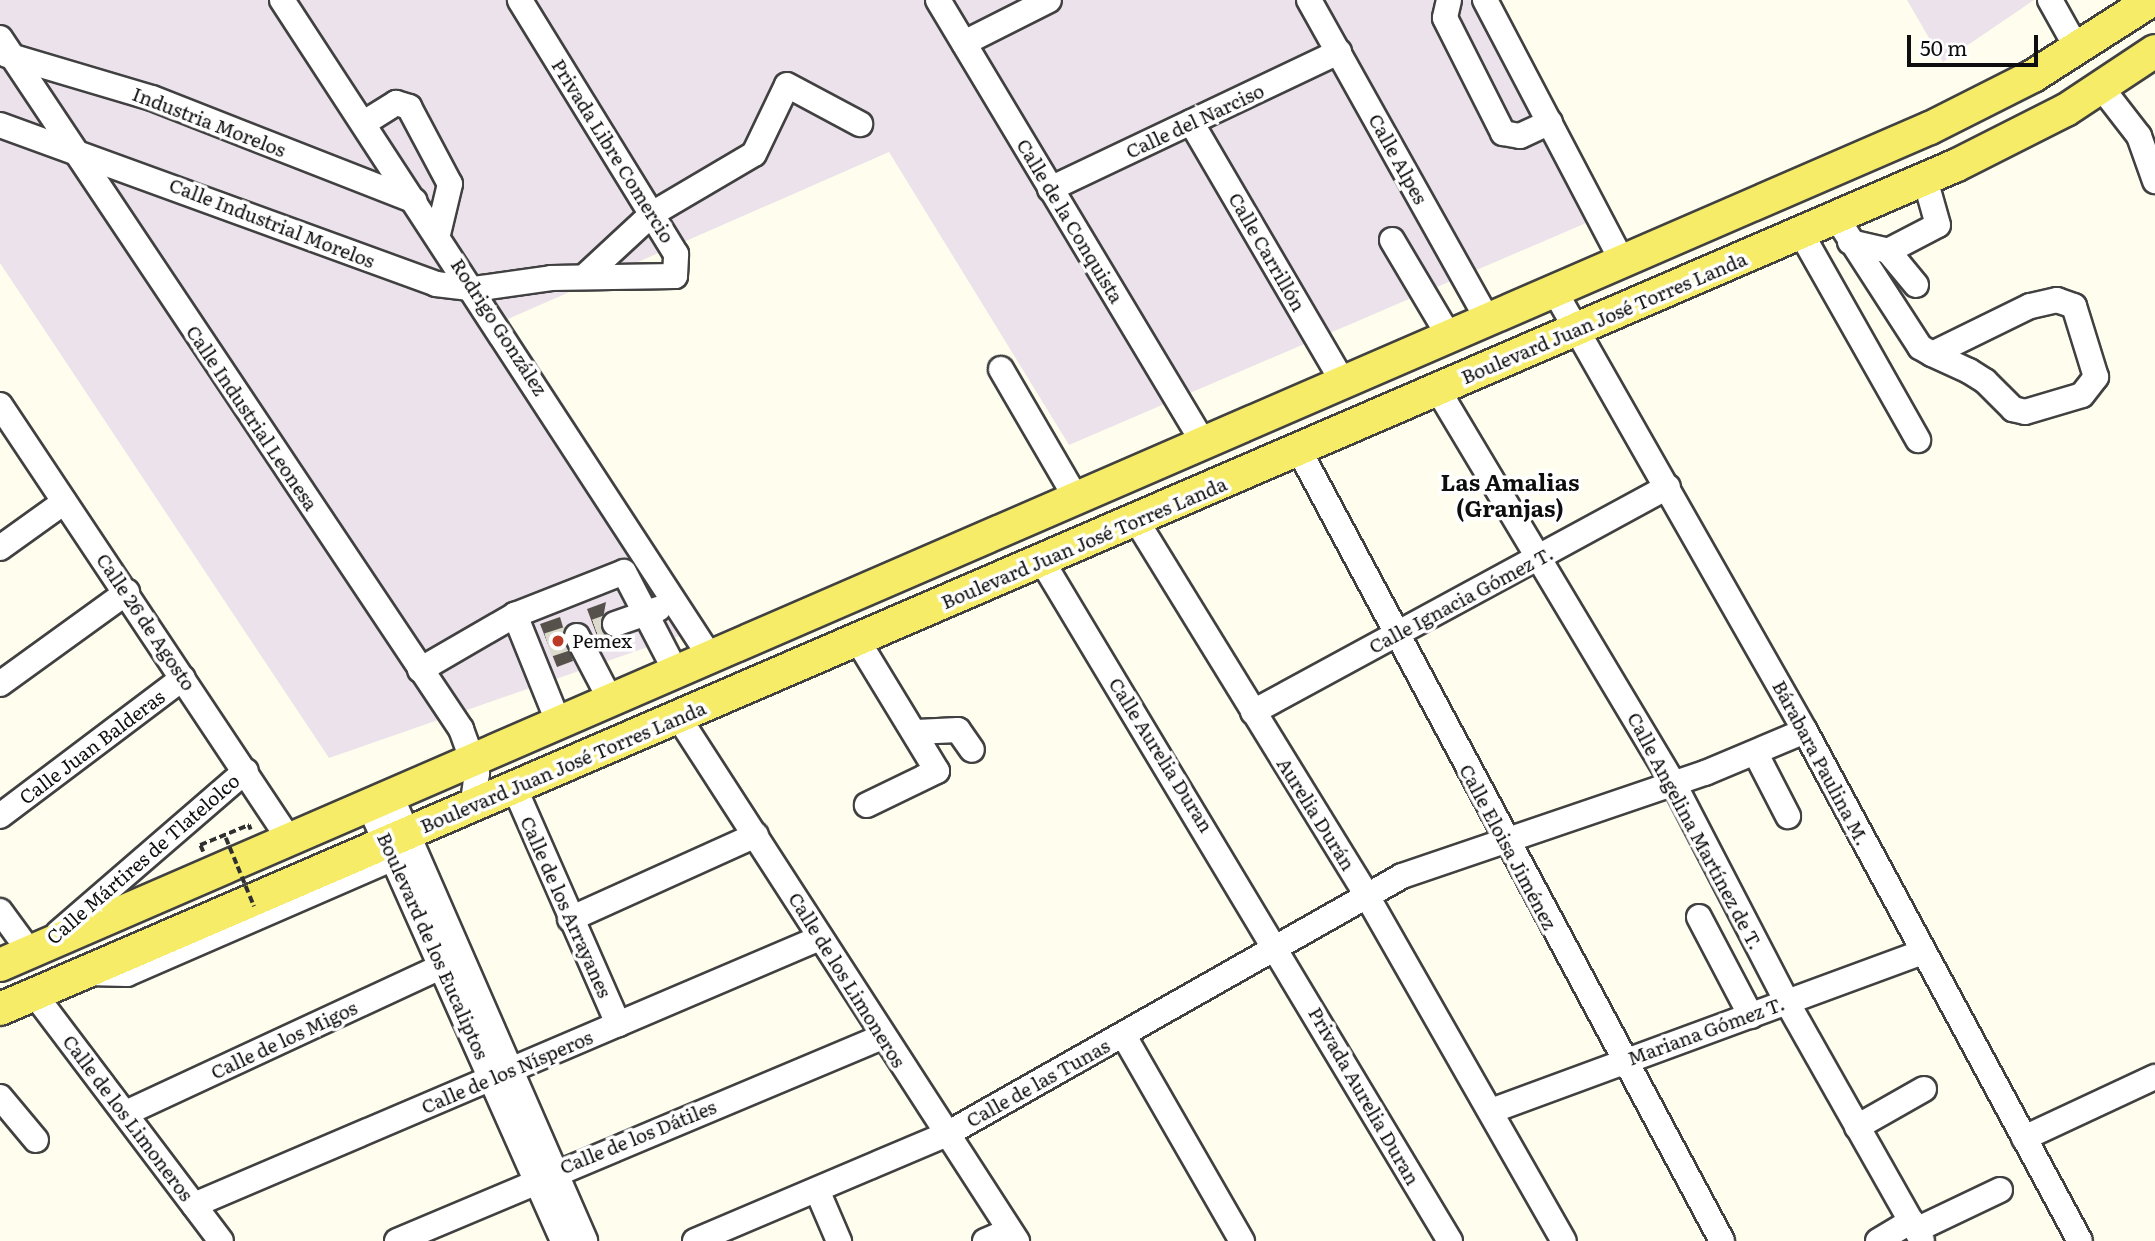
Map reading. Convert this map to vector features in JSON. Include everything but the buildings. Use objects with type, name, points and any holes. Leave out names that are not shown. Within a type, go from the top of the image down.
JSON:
[{"type":"main road","points":[[0,965],[1930,128],[2078,50],[2152,0]]},
{"type":"main road","name":"Boulevard Juan José Torres Landa","points":[[0,1009],[401,846],[472,807],[1801,233],[1843,230],[1925,179],[2020,135],[2152,59]]},
{"type":"street","name":"Rodrigo González","points":[[282,0],[474,289],[711,658]]},
{"type":"street","name":"Privada Libre Comercio","points":[[474,289],[584,277],[675,276],[676,254],[520,0]]},
{"type":"street","name":"Calle de la Conquista","points":[[938,0],[1203,442]]},
{"type":"street","points":[[964,43],[1049,0]]},
{"type":"street","name":"Calle Alpes","points":[[1309,0],[1487,319]]},
{"type":"street","points":[[1449,0],[1445,18],[1503,133],[1520,136],[1550,122]]},
{"type":"street","points":[[1485,0],[1622,261]]},
{"type":"street","points":[[2050,0],[2078,50]]},
{"type":"street","name":"Calle Industrial Leonesa","points":[[4,49],[420,670],[475,760]]},
{"type":"street","name":"Industria Morelos","points":[[4,49],[152,98],[415,201]]},
{"type":"street","name":"Calle del Narciso","points":[[1050,189],[1339,52]]},
{"type":"street","points":[[584,277],[652,214],[754,154],[787,85],[860,124]]},
{"type":"street","points":[[2101,87],[2139,136],[2155,181]]},
{"type":"street","points":[[363,123],[396,103],[409,107],[450,184],[438,234]]},
{"type":"street","name":"Calle Carrillón","points":[[1191,122],[1343,382]]},
{"type":"street","name":"Calle Industrial Morelos","points":[[0,125],[71,147],[411,276],[474,289]]},
{"type":"street","points":[[1888,251],[1940,222],[1925,179]]},
{"type":"street","points":[[1843,230],[1888,251],[1916,285]]},
{"type":"street","points":[[1843,230],[1920,347],[1932,354],[1985,381],[2013,409],[2025,412],[2082,395],[2096,377],[2074,306],[2057,300],[2030,306],[1932,354]]},
{"type":"street","points":[[1801,233],[1918,440]]},
{"type":"street","points":[[1392,240],[1449,336]]},
{"type":"street","name":"Bárabara Paulina M.","points":[[1555,290],[1805,731],[1921,953],[2080,1241]]},
{"type":"street","points":[[1001,369],[1076,498]]},
{"type":"street","name":"Calle Angelina Martínez de T.","points":[[1438,390],[1674,784],[1787,1002],[1916,1231]]},
{"type":"street","name":"Calle 26 de Agosto","points":[[1,408],[127,592],[289,839]]},
{"type":"street","name":"Calle Eloisa Jiménez","points":[[1299,450],[1503,840],[1722,1241]]},
{"type":"street","name":"Calle Ignacia Gómez T.","points":[[1253,712],[1668,487]]},
{"type":"street","points":[[0,548],[64,502]]},
{"type":"street","name":"Aurelia Durán","points":[[1136,520],[1367,896],[1564,1241]]},
{"type":"street","points":[[420,670],[515,615],[624,572],[639,546]]},
{"type":"street","name":"Calle Aurelia Duran","points":[[1042,561],[1280,949]]},
{"type":"street","points":[[624,572],[676,672]]},
{"type":"street","points":[[0,684],[127,592]]},
{"type":"street","points":[[572,638],[676,603]]},
{"type":"street","points":[[515,615],[572,638],[611,701]]},
{"type":"street","points":[[559,724],[572,638]]},
{"type":"street","points":[[858,641],[937,771],[867,805]]},
{"type":"street","name":"Calle Juan Balderas","points":[[0,816],[183,678]]},
{"type":"street","name":"Calle de los Limoneros","points":[[679,718],[756,835],[881,1037],[1013,1236]]},
{"type":"street","points":[[915,732],[958,730],[972,750]]},
{"type":"street","name":"Calle de las Tunas","points":[[695,1241],[947,1134],[1280,949],[1402,876],[1674,784],[1756,754],[1805,731]]},
{"type":"street","points":[[1756,754],[1788,816]]},
{"type":"street","points":[[472,807],[475,760]]},
{"type":"street","name":"Calle Mártires de Tlatelolco","points":[[35,950],[246,771]]},
{"type":"street","name":"Calle de los Arrayanes","points":[[515,789],[618,1024]]},
{"type":"street","name":"Boulevard de los Eucaliptos","points":[[380,800],[545,1176],[584,1241]]},
{"type":"street","points":[[570,919],[756,835]]},
{"type":"street","name":"Boulevard de los Eucaliptos","points":[[401,846],[441,967],[500,1074]]},
{"type":"street","points":[[0,912],[35,950]]},
{"type":"street","points":[[1699,917],[1751,1016]]},
{"type":"street","name":"Calle de los Nísperos","points":[[194,1205],[820,938]]},
{"type":"street","name":"Privada Aurelia Duran","points":[[1280,949],[1450,1241]]},
{"type":"street","name":"Mariana Gómez T.","points":[[1491,1111],[1623,1060],[1921,953]]},
{"type":"street","name":"Calle de los Migos","points":[[126,1113],[441,967]]},
{"type":"street","name":"Calle de los Limoneros","points":[[34,995],[221,1241]]},
{"type":"street","points":[[1124,1036],[1241,1241]]},
{"type":"street","name":"Calle de los Dátiles","points":[[397,1241],[545,1176],[881,1037]]},
{"type":"street","points":[[2024,1138],[2155,1077]]},
{"type":"street","points":[[1857,1127],[1924,1089]]},
{"type":"street","points":[[0,1097],[36,1140]]},
{"type":"street","name":"Boulevard de los Eucaliptos","points":[[545,1176],[563,1241]]},
{"type":"street","points":[[817,1190],[839,1241]]},
{"type":"street","points":[[1878,1241],[1916,1231],[2000,1190]]},
{"type":"street","points":[[985,1241],[1013,1236]]},
{"type":"path","points":[[200,845],[249,825]]},
{"type":"path","points":[[226,836],[254,906]]},
{"type":"shaded area","points":[[0,0],[1470,0],[1600,217],[1069,445],[889,152],[508,319],[708,626],[329,758],[0,263]]},
{"type":"shaded area","points":[[1907,0],[2034,0],[1943,62]]},
{"type":"tunnel","points":[[596,631],[615,624]]},
{"type":"tunnel","points":[[548,645],[569,638]]},
{"type":"place","name":"Pemex","points":[[558,641]]},
{"type":"district","name":"Las Amalias (Granjas)","points":[[1510,494]]}]
